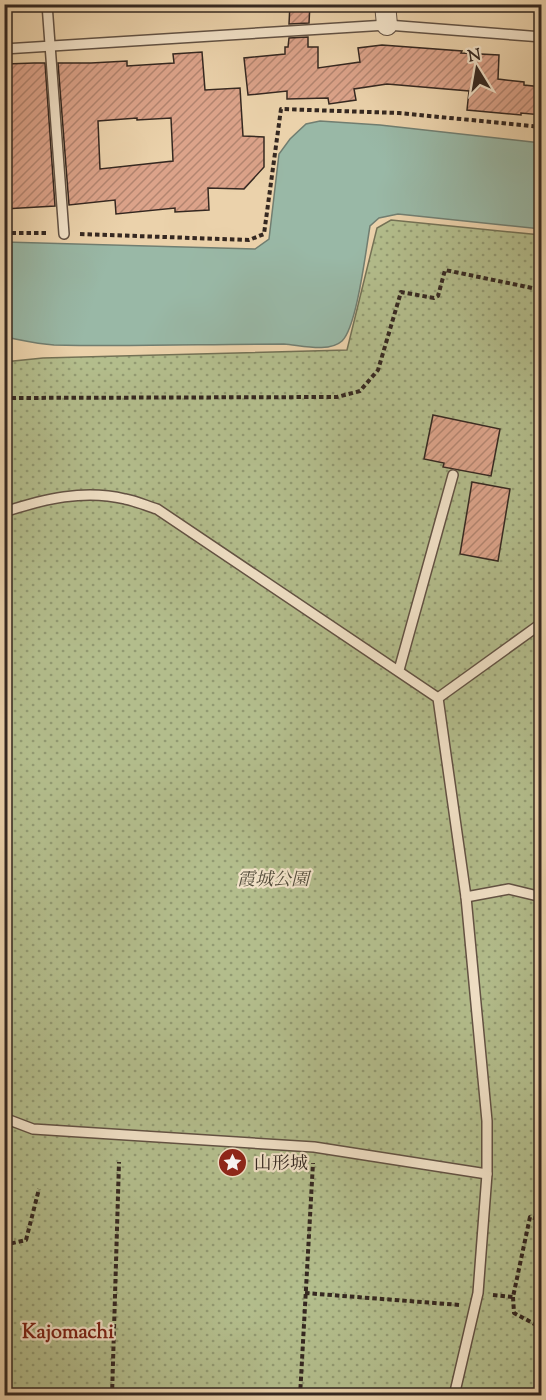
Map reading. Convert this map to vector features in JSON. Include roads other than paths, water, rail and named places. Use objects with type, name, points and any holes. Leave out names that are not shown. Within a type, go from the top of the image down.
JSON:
[{"type":"street","points":[[385,4],[387,25]]},
{"type":"lane","points":[[47,4],[64,234]]},
{"type":"lane","points":[[4,49],[387,25],[542,37]]},
{"type":"lane","points":[[399,670],[453,475]]},
{"type":"lane","points":[[4,512],[44,500],[82,494],[125,499],[157,509],[438,698],[466,897],[487,1121],[487,1174],[478,1293],[454,1395]]},
{"type":"lane","points":[[438,698],[542,623]]},
{"type":"lane","points":[[466,897],[509,889],[542,897]]},
{"type":"lane","points":[[4,1118],[33,1129],[314,1147],[487,1174]]},
{"type":"place","name":"山形城","points":[[233,1163]]},
{"type":"district","name":"Kajomachi","points":[[68,1331]]},
{"type":"park label","name":"霞城公園","points":[[273,879]]}]
